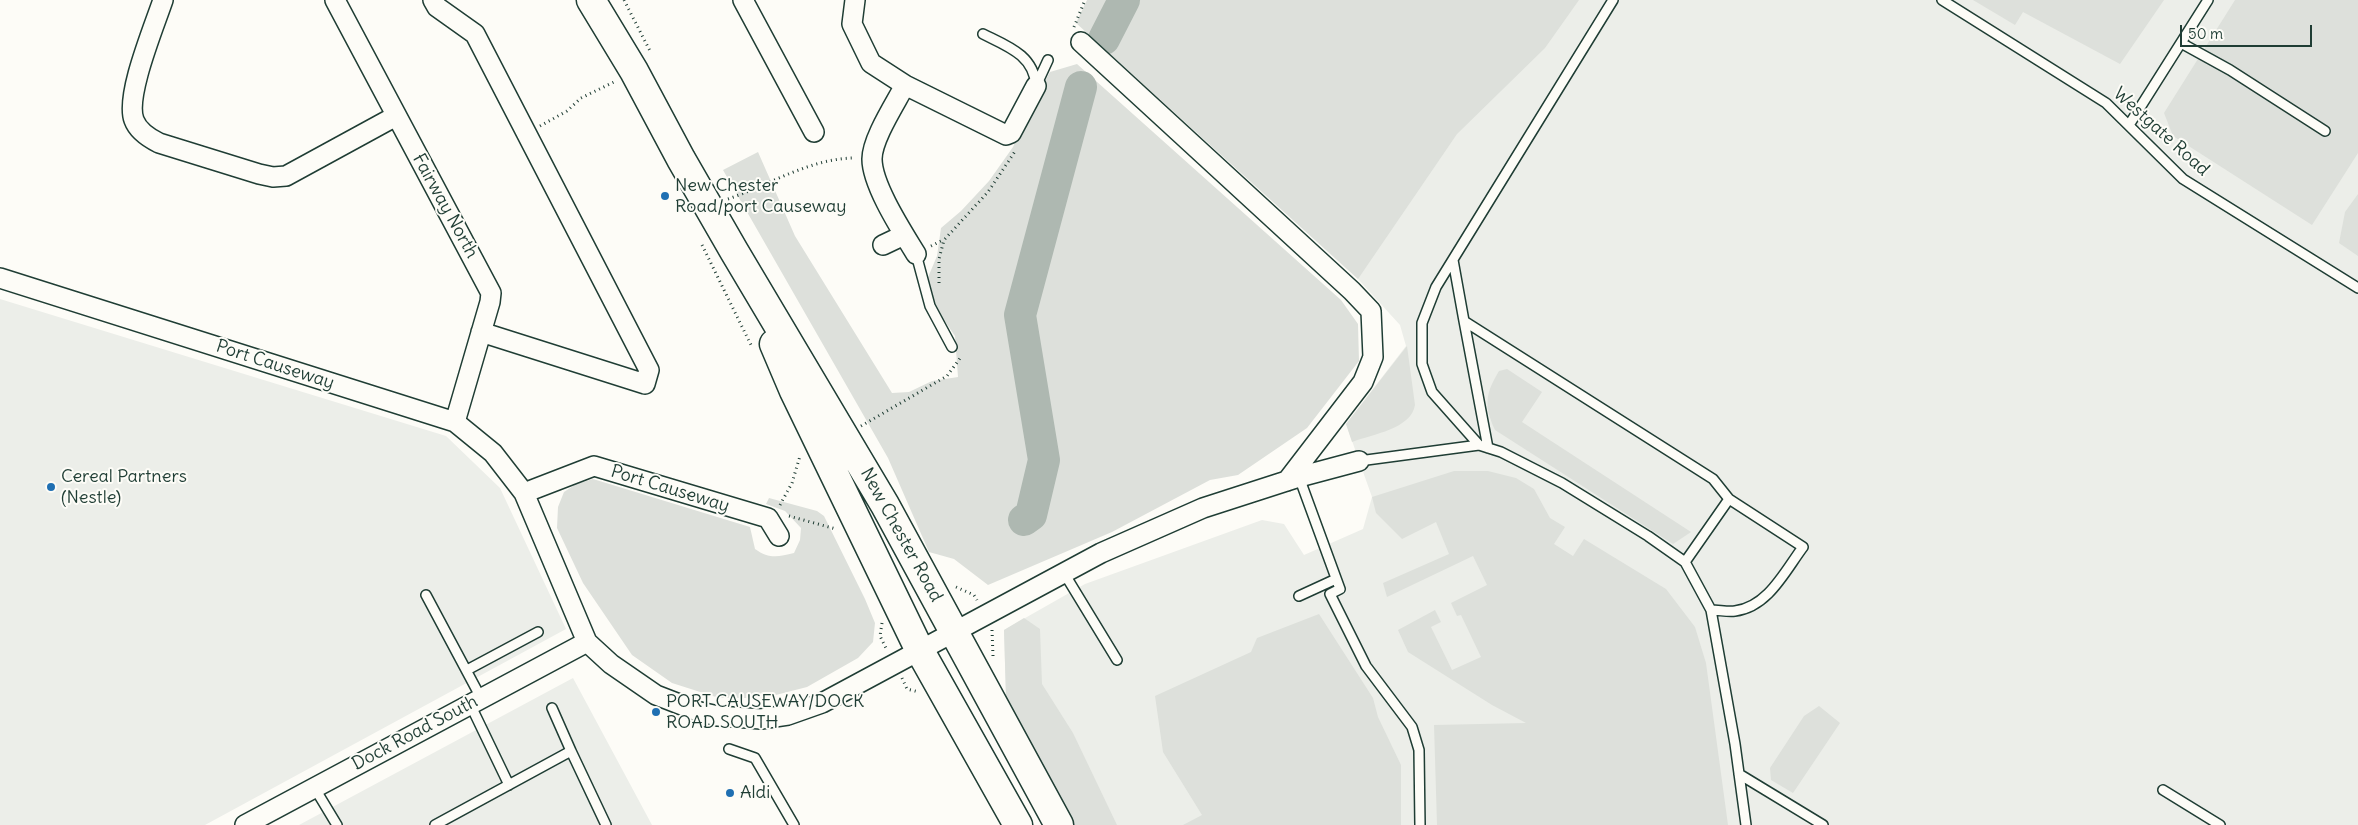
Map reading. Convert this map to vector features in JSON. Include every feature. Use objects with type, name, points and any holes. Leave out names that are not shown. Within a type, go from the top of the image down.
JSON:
[{"type":"highway","name":"New Chester Road","points":[[591,0],[634,71],[681,159],[734,251],[885,505],[1058,825]]},
{"type":"highway","name":"New Chester Road","points":[[604,0],[634,71]]},
{"type":"highway","name":"New Chester Road","points":[[734,251],[794,391],[919,649],[1018,825]]},
{"type":"street","points":[[163,0],[132,94],[134,121],[140,130],[154,140],[259,174],[273,177],[286,176],[396,116]]},
{"type":"street","name":"Fairway North","points":[[335,0],[491,293],[455,422]]},
{"type":"street","points":[[433,0],[437,7],[475,34],[528,133],[649,370],[645,384],[480,332]]},
{"type":"street","points":[[743,0],[814,132]]},
{"type":"street","points":[[855,0],[852,24],[872,62],[904,85],[1006,134],[1011,132],[1036,86]]},
{"type":"street","points":[[1076,38],[1352,291],[1371,312],[1373,357],[1363,382],[1293,479]]},
{"type":"street","points":[[904,85],[875,144],[872,158],[874,172],[885,200],[916,254]]},
{"type":"street","points":[[883,245],[904,234]]},
{"type":"street","name":"Port Causeway","points":[[0,278],[455,422],[493,453],[524,493],[587,642],[611,664],[656,695],[677,704],[718,716],[761,719],[788,715],[822,702],[1100,553],[1203,508],[1293,479],[1359,461]]},
{"type":"street","name":"Port Causeway","points":[[524,493],[594,466],[768,518],[779,536]]},
{"type":"street","name":"Dock Road South","points":[[245,825],[587,642]]},
{"type":"lane","points":[[1613,0],[1436,287],[1422,323],[1422,364],[1432,392],[1483,446],[1562,483],[1648,536],[1685,562],[1712,610],[1746,825]]},
{"type":"lane","name":"Westgate Road","points":[[1942,0],[2106,103],[2183,179],[2358,288]]},
{"type":"lane","points":[[2128,125],[2208,0]]},
{"type":"lane","points":[[983,34],[1024,56],[1036,79],[1036,86]]},
{"type":"lane","points":[[2181,42],[2230,70],[2325,131]]},
{"type":"lane","points":[[1036,86],[1048,60]]},
{"type":"lane","points":[[916,254],[930,306],[956,348]]},
{"type":"lane","points":[[1453,260],[1483,446]]},
{"type":"lane","points":[[1464,320],[1713,479],[1729,499],[1802,547],[1767,596],[1752,606],[1736,611],[1712,610]]},
{"type":"lane","points":[[1359,461],[1483,446]]},
{"type":"lane","points":[[1293,479],[1340,590],[1330,594],[1366,666],[1412,727],[1419,750],[1420,825]]},
{"type":"lane","points":[[1685,562],[1729,499]]},
{"type":"lane","points":[[1064,573],[1117,660]]},
{"type":"lane","points":[[1299,596],[1336,579]]},
{"type":"lane","points":[[426,596],[467,670],[476,701],[509,785]]},
{"type":"lane","points":[[467,670],[538,632]]},
{"type":"lane","points":[[552,708],[606,825]]},
{"type":"lane","points":[[729,749],[755,758],[794,825]]},
{"type":"lane","points":[[435,825],[571,751]]},
{"type":"lane","points":[[1739,774],[1823,825]]},
{"type":"lane","points":[[314,787],[337,825]]},
{"type":"lane","points":[[2163,790],[2220,825]]},
{"type":"path","points":[[1076,38],[1085,0]]},
{"type":"path","points":[[528,133],[567,111],[581,98],[634,71]]},
{"type":"path","points":[[939,292],[939,259],[944,240],[988,192],[1016,149]]},
{"type":"path","points":[[726,200],[808,167],[842,158],[872,158]]},
{"type":"path","points":[[858,428],[947,376],[962,358],[956,348]]},
{"type":"path","points":[[776,513],[792,484],[802,452]]},
{"type":"path","points":[[785,515],[839,530]]},
{"type":"shaded area","points":[[1087,0],[1579,0],[1545,48],[1457,134],[1358,279],[1076,23]]},
{"type":"shaded area","points":[[1182,0],[2358,0],[2358,825],[1070,825],[1006,698],[1004,630],[1085,584],[1262,520],[1284,524],[1304,555],[1363,529],[1372,497],[1346,424],[1406,346],[1400,325],[1358,279],[1139,81]]},
{"type":"shaded area","points":[[1973,0],[2164,0],[2120,64],[2023,12],[2015,25]]},
{"type":"shaded area","points":[[2235,0],[2358,0],[2358,153],[2312,225],[2173,136],[2164,113]]},
{"type":"shaded area","points":[[1077,64],[1341,300],[1358,324],[1359,361],[1307,428],[1238,475],[1210,480],[1112,532],[988,585],[954,559],[929,552],[888,458],[723,170],[758,152],[795,236],[892,393],[909,392],[932,381],[958,377],[955,336],[933,304],[926,282],[937,256],[941,228],[961,211],[989,181],[1013,147],[1035,98],[1050,72]]},
{"type":"shaded area","points":[[2358,194],[2358,256],[2339,243],[2345,212]]},
{"type":"shaded area","points":[[0,299],[446,436],[500,488],[566,629],[205,825],[0,825]]},
{"type":"shaded area","points":[[1407,346],[1415,405],[1412,413],[1399,425],[1352,442],[1346,424]]},
{"type":"shaded area","points":[[1507,369],[1542,392],[1522,422],[1691,532],[1673,544],[1495,430],[1489,414],[1489,393],[1499,371]]},
{"type":"shaded area","points":[[1454,471],[1488,471],[1516,478],[1534,489],[1550,518],[1565,527],[1554,544],[1573,556],[1584,539],[1666,589],[1695,627],[1706,663],[1728,825],[1437,825],[1434,725],[1526,723],[1492,705],[1408,652],[1398,630],[1435,610],[1441,622],[1431,627],[1452,670],[1481,657],[1461,615],[1457,616],[1451,603],[1487,585],[1473,556],[1387,597],[1383,583],[1449,554],[1436,522],[1402,539],[1376,513],[1372,497]]},
{"type":"shaded area","points":[[593,479],[750,527],[755,549],[769,556],[794,553],[800,540],[801,528],[785,511],[766,504],[769,498],[817,511],[824,516],[865,599],[875,623],[873,642],[858,658],[807,687],[764,698],[719,698],[672,683],[632,655],[583,583],[557,528],[558,507],[564,492],[576,484]]},
{"type":"shaded area","points":[[1319,614],[1373,698],[1378,717],[1401,765],[1401,825],[1183,825],[1202,815],[1163,752],[1155,696],[1251,652],[1257,638]]},
{"type":"shaded area","points":[[1024,618],[1040,629],[1042,684],[1073,733],[1117,825],[1070,825],[1006,698],[1004,630]]},
{"type":"shaded area","points":[[573,678],[652,825],[299,825]]},
{"type":"shaded area","points":[[1819,706],[1840,723],[1793,793],[1771,780],[1770,768],[1804,716]]},
{"type":"waterway","points":[[1104,39],[1124,0]]},
{"type":"waterway","points":[[1024,520],[1031,515],[1044,460],[1020,315],[1081,87]]},
{"type":"place","name":"New Chester Road/port Causeway","points":[[665,196]]},
{"type":"place","name":"Cereal Partners (Nestle)","points":[[51,487]]},
{"type":"place","name":"PORT CAUSEWAY/DOCK ROAD SOUTH","points":[[656,712]]},
{"type":"place","name":"Aldi","points":[[730,793]]}]
